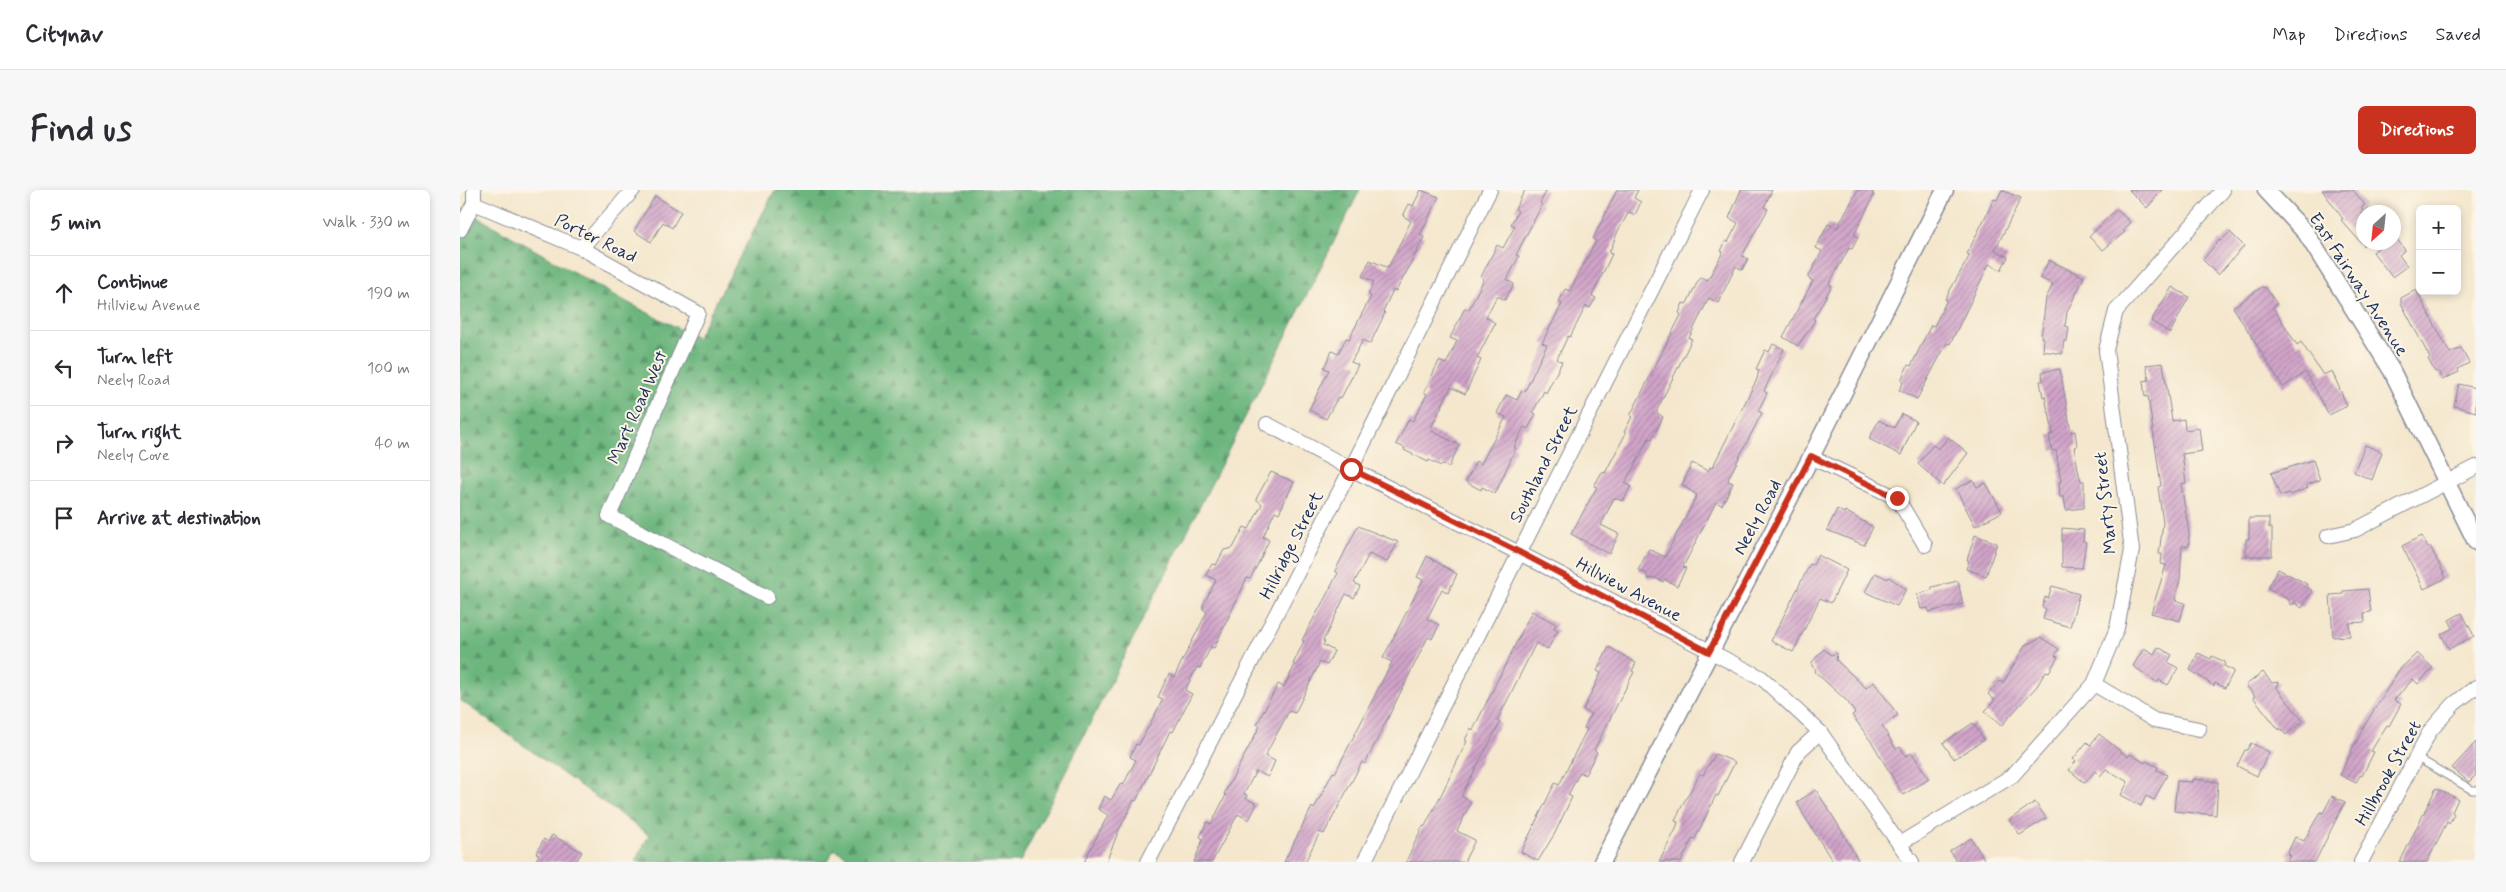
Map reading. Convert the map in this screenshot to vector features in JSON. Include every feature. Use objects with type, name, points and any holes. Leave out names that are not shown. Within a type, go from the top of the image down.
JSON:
[{"type":"street","points":[[581,248],[633,190]]},
{"type":"street","name":"Hillridge Street","points":[[1148,862],[1351,469],[1490,190]]},
{"type":"street","name":"Southland Street","points":[[1364,862],[1702,190]]},
{"type":"street","name":"Neely Road","points":[[1602,862],[1811,456],[1945,190]]},
{"type":"street","name":"Marty Street","points":[[1899,844],[2012,776],[2094,684],[2117,628],[2132,550],[2106,350],[2116,311],[2224,190]]},
{"type":"street","name":"East Fairway Avenue","points":[[2266,190],[2306,233],[2392,371],[2476,542]]},
{"type":"street","points":[[460,230],[474,196]]},
{"type":"street","name":"Porter Road","points":[[474,196],[581,248],[698,313]]},
{"type":"street","name":"Mart Road West","points":[[698,313],[609,516],[767,597]]},
{"type":"street","name":"Hillview Avenue","points":[[1267,424],[1351,469],[1519,552],[1762,678],[1820,732],[1912,862]]},
{"type":"street","points":[[1811,456],[1897,498],[1926,545]]},
{"type":"street","points":[[2328,536],[2354,530],[2476,467]]},
{"type":"street","points":[[2094,684],[2154,720],[2199,729]]},
{"type":"street","name":"Hillbrook Street","points":[[2361,862],[2430,731],[2454,704],[2476,687]]},
{"type":"street","points":[[1742,862],[1798,752],[1820,732]]},
{"type":"lane","points":[[2416,757],[2472,790],[2476,790]]},
{"type":"green space","points":[[775,190],[1360,190],[1020,862],[857,862],[834,849],[827,862],[635,862],[649,835],[460,700],[460,207],[617,297],[697,338]]},
{"type":"building","points":[[1421,190],[1439,197],[1420,235],[1424,237],[1396,291],[1393,290],[1383,311],[1385,313],[1370,344],[1363,340],[1351,362],[1358,365],[1341,398],[1338,397],[1326,419],[1309,410],[1329,370],[1324,368],[1332,351],[1338,354],[1346,338],[1349,339],[1371,296],[1368,294],[1374,282],[1362,276],[1370,260],[1388,268],[1411,221],[1403,216],[1409,204],[1413,206]]},
{"type":"building","points":[[1525,190],[1547,190],[1540,203],[1542,205],[1516,255],[1519,256],[1507,280],[1514,284],[1505,300],[1497,296],[1486,317],[1495,323],[1477,358],[1481,360],[1465,394],[1451,387],[1430,430],[1459,445],[1449,467],[1442,464],[1441,466],[1429,460],[1428,462],[1396,444],[1409,419],[1413,421],[1427,394],[1424,392],[1439,361],[1446,364],[1457,341],[1450,338],[1465,308],[1469,309],[1484,279],[1481,277],[1497,245],[1503,248],[1515,226],[1511,224],[1518,211],[1515,209]]},
{"type":"building","points":[[1617,190],[1638,190],[1634,198],[1641,202],[1635,215],[1629,212],[1618,231],[1609,253],[1612,254],[1592,296],[1596,298],[1590,308],[1586,306],[1570,337],[1568,336],[1557,359],[1562,362],[1546,393],[1544,391],[1533,412],[1536,414],[1528,429],[1524,427],[1495,494],[1482,487],[1481,490],[1466,482],[1476,461],[1481,464],[1506,417],[1497,413],[1506,395],[1517,400],[1522,390],[1525,391],[1547,345],[1542,343],[1562,304],[1559,302],[1565,289],[1570,291],[1596,241],[1593,239]]},
{"type":"building","points":[[1741,190],[1772,190],[1764,207],[1768,209],[1742,256],[1748,259],[1742,270],[1736,266],[1718,303],[1709,298],[1689,338],[1692,339],[1657,410],[1657,413],[1663,417],[1652,439],[1649,438],[1625,483],[1631,486],[1623,501],[1614,498],[1601,525],[1619,534],[1609,554],[1571,534],[1597,487],[1594,486],[1602,472],[1605,473],[1626,433],[1624,432],[1632,417],[1630,416],[1681,315],[1679,313],[1683,303],[1686,304],[1688,301],[1700,277],[1708,280],[1723,252],[1721,251],[1726,241],[1728,242],[1738,223],[1729,218]]},
{"type":"building","points":[[1858,190],[1874,190],[1872,194],[1874,195],[1854,235],[1858,237],[1852,249],[1849,248],[1829,284],[1832,286],[1813,319],[1815,320],[1798,346],[1783,337],[1813,281],[1808,278],[1822,251],[1816,248],[1828,224],[1837,228]]},
{"type":"building","points":[[2002,190],[2021,198],[1995,250],[2008,257],[2001,270],[1989,264],[1950,344],[1947,343],[1917,399],[1899,390],[1904,381],[1901,380],[1908,365],[1911,366],[1931,325],[1934,326],[1947,300],[1945,299],[1970,255],[1967,254],[1994,199],[1997,200]]},
{"type":"building","points":[[2129,190],[2162,190],[2147,208]]},
{"type":"building","points":[[2322,190],[2353,190],[2365,205],[2356,205],[2356,237],[2341,220],[2343,219]]},
{"type":"building","points":[[655,196],[681,212],[672,228],[663,222],[651,242],[634,231]]},
{"type":"building","points":[[2116,209],[2130,222],[2123,230],[2125,232],[2103,250],[2089,237]]},
{"type":"building","points":[[2230,232],[2244,246],[2218,275],[2203,260],[2219,240],[2221,241]]},
{"type":"building","points":[[2401,245],[2405,250],[2399,255],[2407,266],[2392,277],[2373,252],[2375,250],[2401,250]]},
{"type":"building","points":[[2049,260],[2084,277],[2067,312],[2065,326],[2069,327],[2067,341],[2064,341],[2062,354],[2043,351],[2044,338],[2041,338],[2046,298],[2053,284],[2040,278]]},
{"type":"building","points":[[2172,287],[2189,297],[2170,333],[2151,321]]},
{"type":"building","points":[[2262,287],[2266,288],[2277,304],[2273,307],[2297,345],[2301,342],[2323,375],[2332,371],[2347,406],[2329,415],[2306,372],[2283,387],[2233,307]]},
{"type":"building","points":[[2416,290],[2416,295],[2419,295],[2450,353],[2461,348],[2469,363],[2458,369],[2459,372],[2442,380],[2438,371],[2435,372],[2428,359],[2430,358],[2401,303],[2401,298]]},
{"type":"building","points":[[1773,344],[1784,349],[1764,391],[1767,393],[1758,411],[1762,413],[1729,477],[1728,481],[1733,483],[1722,505],[1716,502],[1683,567],[1686,568],[1677,586],[1664,579],[1663,582],[1655,578],[1648,579],[1646,573],[1638,570],[1649,549],[1665,557],[1697,495],[1682,485],[1692,463],[1708,471],[1710,467],[1712,468],[1757,379],[1759,370],[1756,369],[1765,350],[1769,352]]},
{"type":"building","points":[[2163,363],[2172,421],[2184,419],[2185,430],[2199,428],[2202,451],[2182,454],[2186,483],[2181,484],[2189,533],[2189,546],[2182,546],[2180,579],[2175,600],[2185,603],[2180,621],[2151,613],[2166,565],[2161,564],[2162,554],[2159,554],[2163,523],[2158,487],[2161,486],[2148,396],[2145,397],[2143,381],[2149,380],[2146,365]]},
{"type":"building","points":[[2060,369],[2071,432],[2075,431],[2077,446],[2074,447],[2079,474],[2081,481],[2084,481],[2084,508],[2066,510],[2064,497],[2060,497],[2059,482],[2061,482],[2056,450],[2052,451],[2049,435],[2053,434],[2040,381],[2043,381],[2042,372]]},
{"type":"building","points":[[2459,384],[2476,388],[2476,412],[2454,406]]},
{"type":"building","points":[[1902,414],[1916,421],[1901,455],[1869,439],[1879,420],[1894,428]]},
{"type":"building","points":[[1948,437],[1968,453],[1943,486],[1918,464],[1933,445],[1939,449]]},
{"type":"building","points":[[2365,445],[2382,452],[2372,480],[2354,472]]},
{"type":"building","points":[[2313,460],[2320,480],[2306,485],[2308,488],[2290,495],[2289,493],[2280,496],[2271,473]]},
{"type":"building","points":[[1271,472],[1294,482],[1279,513],[1275,511],[1263,537],[1269,540],[1258,564],[1250,579],[1247,578],[1214,648],[1211,647],[1200,668],[1197,667],[1185,690],[1192,694],[1173,732],[1170,731],[1136,801],[1134,800],[1106,862],[1084,862],[1108,815],[1098,809],[1104,796],[1111,800],[1121,783],[1123,785],[1136,760],[1130,757],[1136,744],[1139,745],[1163,699],[1158,697],[1163,686],[1169,674],[1174,677],[1207,612],[1203,609],[1203,605],[1216,580],[1206,575],[1212,564],[1216,565],[1224,550],[1233,548],[1244,527],[1249,529],[1262,504],[1256,499]]},
{"type":"building","points":[[1973,480],[1977,487],[1986,483],[2002,512],[1975,526],[1956,489]]},
{"type":"building","points":[[1837,509],[1844,513],[1845,511],[1873,527],[1864,545],[1827,530]]},
{"type":"building","points":[[2249,518],[2269,518],[2269,528],[2272,528],[2272,556],[2246,556],[2246,539],[2249,539]]},
{"type":"building","points":[[1358,526],[1398,542],[1387,562],[1369,554],[1354,583],[1360,586],[1354,598],[1346,594],[1323,641],[1325,642],[1323,645],[1334,651],[1327,665],[1320,662],[1295,713],[1289,711],[1265,756],[1275,761],[1268,777],[1256,771],[1244,794],[1247,795],[1246,798],[1257,804],[1249,820],[1238,814],[1212,862],[1194,862],[1203,839],[1200,837],[1207,822],[1211,824],[1226,795],[1224,794],[1260,726],[1257,724],[1278,684],[1284,687],[1295,665],[1293,664],[1304,641],[1302,640],[1338,573],[1335,571]]},
{"type":"building","points":[[2062,528],[2084,530],[2083,541],[2086,542],[2082,568],[2062,567]]},
{"type":"building","points":[[1975,535],[1997,543],[1986,576],[1966,569]]},
{"type":"building","points":[[2422,536],[2428,548],[2430,546],[2446,578],[2424,589],[2402,546]]},
{"type":"building","points":[[1818,555],[1847,570],[1831,603],[1820,598],[1793,652],[1771,641],[1810,564],[1813,565]]},
{"type":"building","points":[[1427,556],[1457,574],[1448,593],[1442,589],[1427,619],[1439,625],[1432,639],[1428,637],[1365,764],[1362,762],[1324,834],[1320,832],[1305,862],[1284,862],[1312,807],[1314,809],[1333,772],[1335,773],[1392,662],[1383,658],[1423,580],[1417,577]]},
{"type":"building","points":[[2278,569],[2307,584],[2306,587],[2312,590],[2302,608],[2295,603],[2290,605],[2289,600],[2268,588]]},
{"type":"building","points":[[1875,573],[1888,579],[1889,577],[1906,589],[1897,606],[1865,592]]},
{"type":"building","points":[[1958,581],[1963,604],[1929,612],[1928,608],[1921,609],[1917,594],[1932,590],[1932,587]]},
{"type":"building","points":[[2052,586],[2079,594],[2070,627],[2043,619],[2046,609],[2042,607],[2045,597],[2048,598]]},
{"type":"building","points":[[2368,589],[2371,612],[2364,613],[2365,622],[2349,623],[2350,636],[2333,637],[2330,595],[2343,594],[2343,591]]},
{"type":"building","points":[[1532,611],[1556,624],[1554,628],[1558,630],[1548,649],[1536,643],[1497,721],[1500,723],[1461,796],[1471,802],[1457,831],[1475,840],[1464,862],[1406,862],[1422,827],[1425,826],[1442,793],[1467,741],[1465,740],[1471,728],[1473,730]]},
{"type":"building","points":[[2462,613],[2474,636],[2449,649],[2441,634],[2453,628],[2449,620]]},
{"type":"building","points":[[2040,637],[2059,649],[2055,656],[2058,657],[2049,672],[2046,671],[2037,686],[2001,726],[1985,711],[1995,700],[1988,694],[2000,681],[2003,683],[2026,644],[2038,640]]},
{"type":"building","points":[[1609,647],[1636,663],[1632,671],[1634,672],[1594,750],[1597,752],[1585,775],[1580,772],[1568,795],[1572,797],[1555,833],[1538,861],[1521,852],[1555,783],[1559,785],[1587,729],[1584,728],[1591,714],[1583,710],[1601,673],[1597,671]]},
{"type":"building","points":[[2158,647],[2172,655],[2168,662],[2178,668],[2168,685],[2159,680],[2158,683],[2133,666],[2144,648],[2154,654]]},
{"type":"building","points":[[1824,649],[1831,655],[1837,653],[1836,660],[1866,688],[1874,682],[1898,715],[1882,726],[1896,749],[1900,747],[1906,756],[1912,753],[1929,779],[1903,795],[1873,744],[1852,715],[1855,713],[1847,701],[1815,672],[1816,670],[1812,666],[1812,662]]},
{"type":"building","points":[[2198,653],[2211,659],[2212,656],[2225,662],[2224,666],[2234,671],[2225,688],[2215,683],[2214,686],[2190,670]]},
{"type":"building","points":[[2417,653],[2433,668],[2418,684],[2413,679],[2394,700],[2401,704],[2389,726],[2387,725],[2371,751],[2374,752],[2362,776],[2360,775],[2356,783],[2340,775],[2364,726],[2399,670]]},
{"type":"building","points":[[2263,672],[2272,683],[2279,682],[2277,688],[2303,721],[2286,735],[2280,728],[2279,730],[2246,685]]},
{"type":"building","points":[[1973,723],[1984,740],[1954,759],[1943,743]]},
{"type":"building","points":[[2099,734],[2128,757],[2130,754],[2145,763],[2146,761],[2158,767],[2157,770],[2167,775],[2154,800],[2146,796],[2141,806],[2121,795],[2128,782],[2106,769],[2100,776],[2095,771],[2085,783],[2069,770],[2076,761],[2073,759],[2087,742],[2090,745]]},
{"type":"building","points":[[2476,742],[2476,775],[2469,782],[2452,768]]},
{"type":"building","points":[[2251,743],[2269,752],[2257,776],[2237,766]]},
{"type":"building","points":[[1715,754],[1735,762],[1718,796],[1716,795],[1695,839],[1693,838],[1681,862],[1659,862],[1676,829],[1678,822],[1675,821],[1684,802],[1700,774],[1703,775]]},
{"type":"building","points":[[2192,779],[2218,782],[2216,815],[2174,811],[2177,781],[2192,782]]},
{"type":"building","points":[[2436,788],[2458,799],[2452,812],[2454,814],[2449,824],[2447,822],[2427,862],[2400,862]]},
{"type":"building","points":[[1816,790],[1859,862],[1833,862],[1803,814],[1797,802]]},
{"type":"building","points":[[2332,796],[2345,802],[2315,862],[2287,862],[2290,855],[2287,854],[2295,837],[2304,841],[2320,812],[2323,813]]},
{"type":"building","points":[[2035,802],[2046,818],[2020,835],[2009,820]]},
{"type":"building","points":[[552,835],[582,852],[576,862],[535,862],[539,855],[536,853],[544,839],[548,842]]},
{"type":"building","points":[[1971,838],[1986,862],[1957,862],[1950,851]]},
{"type":"route","points":[[1351,469],[1519,552],[1709,652],[1811,456],[1897,498]]}]
